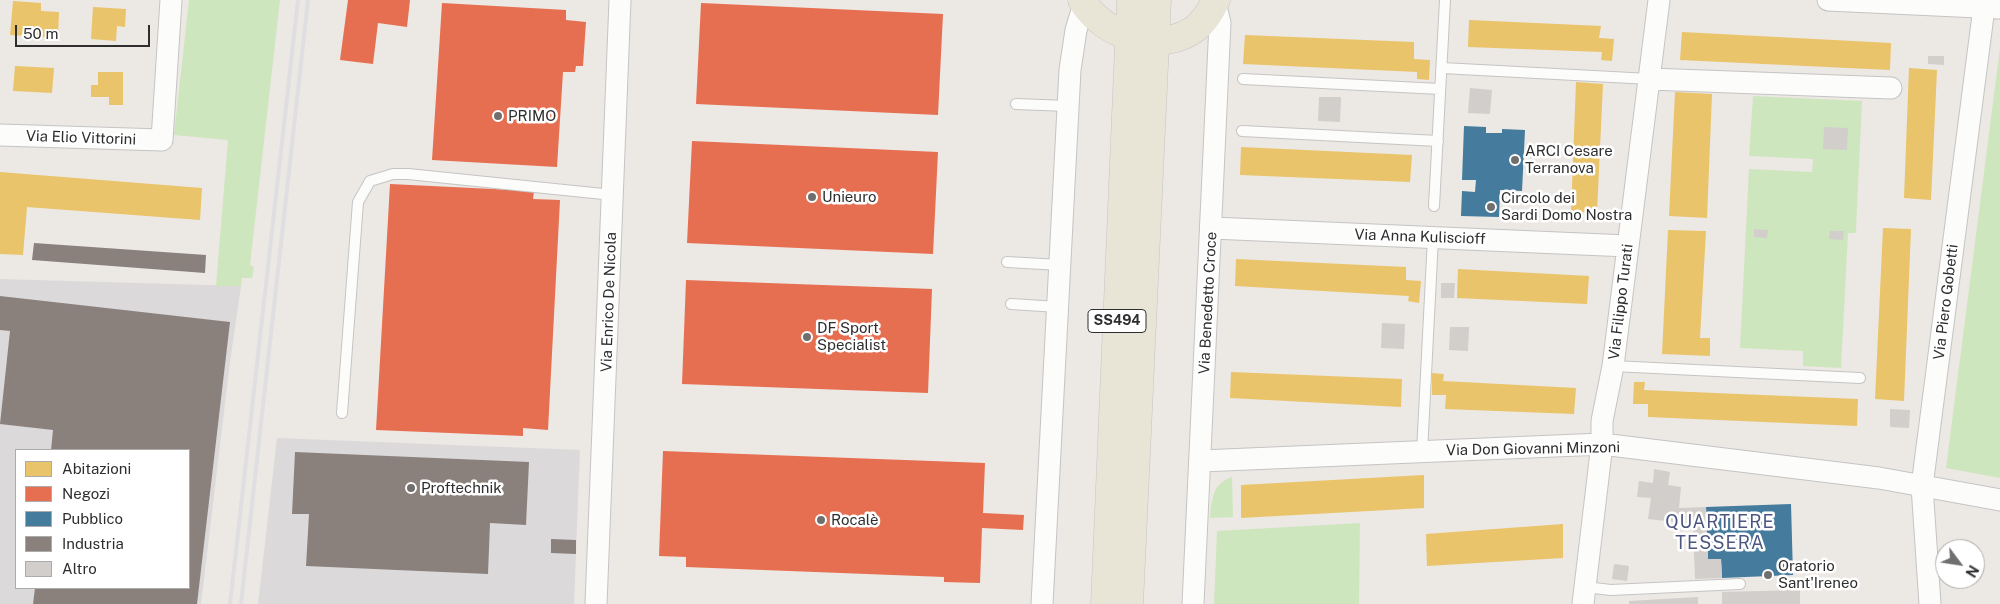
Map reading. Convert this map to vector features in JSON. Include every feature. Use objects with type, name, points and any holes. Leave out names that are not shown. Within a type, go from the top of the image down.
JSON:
[{"type":"main road","name":"SS494","points":[[1129,604],[1142,39],[1131,0]]},
{"type":"main road","name":"SS494","points":[[1104,604],[1142,39],[1157,0]]},
{"type":"main road","points":[[1083,2],[1101,22],[1142,39],[1186,34],[1196,28],[1216,1]]},
{"type":"street","name":"Via Elio Vittorini","points":[[0,135],[162,140],[171,0]]},
{"type":"street","name":"Via Enrico De Nicola","points":[[596,604],[620,0]]},
{"type":"street","name":"Via Filippo Turati","points":[[1584,596],[1602,444],[1602,421],[1613,366],[1659,0]]},
{"type":"street","points":[[1828,0],[1990,5]]},
{"type":"street","name":"Via Benedetto Croce","points":[[1193,604],[1212,228],[1220,23],[1216,1]]},
{"type":"street","points":[[1042,604],[1068,106],[1076,30],[1083,2]]},
{"type":"street","name":"Via Piero Gobetti","points":[[1930,604],[1922,486],[1990,5]]},
{"type":"street","points":[[1650,79],[1891,88]]},
{"type":"street","name":"Via Anna Kuliscioff","points":[[1212,228],[1628,246]]},
{"type":"street","name":"Via Don Giovanni Minzoni","points":[[1201,461],[1602,444],[1879,478],[2000,500]]},
{"type":"lane","points":[[1434,206],[1445,0]]},
{"type":"lane","points":[[1442,68],[1650,79]]},
{"type":"lane","points":[[1243,79],[1440,89]]},
{"type":"lane","points":[[1016,104],[1068,106]]},
{"type":"lane","points":[[1242,131],[1438,140]]},
{"type":"lane","points":[[342,414],[358,202],[370,181],[385,176],[408,174],[613,195]]},
{"type":"lane","points":[[1422,452],[1433,238]]},
{"type":"lane","points":[[1007,262],[1060,265]]},
{"type":"lane","points":[[1011,304],[1058,308]]},
{"type":"lane","points":[[1613,366],[1860,378]]},
{"type":"lane","points":[[1584,596],[1611,590],[1740,584]]},
{"type":"shaded area","points":[[0,279],[241,286],[201,604],[0,604]]},
{"type":"shaded area","points":[[277,438],[580,450],[574,604],[258,604]]},
{"type":"green space","points":[[189,0],[280,0],[250,265],[254,267],[252,278],[242,278],[241,286],[216,286],[228,140],[174,135]]},
{"type":"green space","points":[[2000,48],[2000,478],[1946,468]]},
{"type":"green space","points":[[1753,96],[1862,101],[1856,230],[1855,233],[1848,233],[1841,368],[1803,366],[1803,351],[1740,348],[1749,169],[1812,172],[1813,159],[1749,156]]},
{"type":"green space","points":[[1232,477],[1233,517],[1210,518],[1214,493],[1220,484]]},
{"type":"green space","points":[[1360,523],[1359,604],[1214,604],[1217,531]]},
{"type":"building: Abitazioni","points":[[13,1],[41,3],[41,11],[59,12],[58,38],[10,35]]},
{"type":"building: Abitazioni","points":[[93,7],[126,9],[125,27],[117,26],[116,41],[91,39]]},
{"type":"building: Abitazioni","points":[[1469,20],[1601,26],[1599,38],[1614,39],[1612,61],[1601,60],[1602,52],[1468,47]]},
{"type":"building: Abitazioni","points":[[1682,32],[1891,43],[1890,70],[1680,60]]},
{"type":"building: Abitazioni","points":[[1245,35],[1414,42],[1414,59],[1430,60],[1429,80],[1417,79],[1417,72],[1243,64]]},
{"type":"building: Abitazioni","points":[[15,66],[54,68],[52,93],[13,91]]},
{"type":"building: Abitazioni","points":[[1909,68],[1937,70],[1931,200],[1904,198]]},
{"type":"building: Abitazioni","points":[[98,72],[123,72],[123,105],[109,105],[109,97],[91,97],[91,85],[98,85]]},
{"type":"building: Abitazioni","points":[[1576,82],[1603,84],[1597,213],[1571,212]]},
{"type":"building: Abitazioni","points":[[1675,92],[1712,94],[1707,218],[1669,216]]},
{"type":"building: Abitazioni","points":[[1241,147],[1412,155],[1410,182],[1240,175]]},
{"type":"building: Abitazioni","points":[[0,172],[202,188],[200,220],[27,207],[23,255],[0,254]]},
{"type":"building: Abitazioni","points":[[1883,228],[1911,229],[1904,401],[1875,399]]},
{"type":"building: Abitazioni","points":[[1668,230],[1706,231],[1700,338],[1710,338],[1710,356],[1662,354]]},
{"type":"building: Abitazioni","points":[[1236,259],[1406,267],[1406,280],[1421,281],[1419,303],[1408,301],[1409,296],[1235,286]]},
{"type":"building: Abitazioni","points":[[1458,269],[1589,276],[1587,304],[1457,298]]},
{"type":"building: Abitazioni","points":[[1231,372],[1402,379],[1401,407],[1230,398]]},
{"type":"building: Abitazioni","points":[[1432,373],[1444,374],[1443,381],[1576,388],[1574,414],[1445,409],[1446,395],[1432,395]]},
{"type":"building: Abitazioni","points":[[1634,382],[1645,382],[1644,390],[1858,399],[1857,426],[1648,417],[1648,404],[1633,404]]},
{"type":"building: Abitazioni","points":[[1424,475],[1424,508],[1241,518],[1241,485]]},
{"type":"building: Abitazioni","points":[[1563,524],[1563,558],[1427,566],[1426,534]]},
{"type":"building: Negozi","points":[[348,0],[410,0],[407,27],[378,23],[373,64],[340,60]]},
{"type":"building: Negozi","name":"PRIMO","points":[[442,3],[566,10],[566,20],[586,22],[583,66],[576,66],[575,72],[563,72],[557,167],[432,160]]},
{"type":"building: Negozi","points":[[701,3],[943,14],[938,115],[696,104]]},
{"type":"building: Negozi","name":"Unieuro","points":[[692,141],[938,152],[933,254],[687,243]]},
{"type":"building: Negozi","points":[[390,184],[534,191],[533,199],[560,200],[548,430],[523,428],[523,436],[376,430]]},
{"type":"building: Negozi","name":"DF Sport Specialist","points":[[686,280],[932,289],[928,393],[682,384]]},
{"type":"building: Negozi","name":"Rocalè","points":[[663,451],[985,463],[983,513],[1024,515],[1023,530],[982,528],[980,583],[944,582],[944,577],[686,567],[686,557],[659,556]]},
{"type":"building: Pubblico","points":[[1464,126],[1486,127],[1486,133],[1502,133],[1502,129],[1525,130],[1522,191],[1500,190],[1499,217],[1461,216],[1462,191],[1475,192],[1476,180],[1462,180]]},
{"type":"building: Pubblico","points":[[1791,504],[1793,575],[1722,578],[1721,559],[1708,559],[1706,507]]},
{"type":"building: Industria","points":[[34,243],[206,255],[205,273],[32,260]]},
{"type":"building: Industria","points":[[0,296],[230,322],[197,604],[33,604],[35,589],[190,589],[190,449],[51,449],[53,430],[0,424],[10,331],[0,330]]},
{"type":"building: Industria","name":"Proftechnik","points":[[295,452],[529,462],[526,525],[490,523],[488,574],[306,566],[309,514],[292,514]]},
{"type":"building: Industria","points":[[551,539],[576,540],[576,554],[551,553]]},
{"type":"building: Altro","points":[[1928,56],[1944,56],[1944,65],[1928,64]]},
{"type":"building: Altro","points":[[1470,88],[1492,90],[1490,114],[1468,113]]},
{"type":"building: Altro","points":[[1319,97],[1341,97],[1340,122],[1318,121]]},
{"type":"building: Altro","points":[[1824,127],[1848,128],[1847,150],[1823,149]]},
{"type":"building: Altro","points":[[1754,229],[1768,230],[1767,238],[1754,237]]},
{"type":"building: Altro","points":[[1830,231],[1844,231],[1843,240],[1829,239]]},
{"type":"building: Altro","points":[[1441,283],[1455,283],[1454,298],[1441,298]]},
{"type":"building: Altro","points":[[1382,323],[1405,324],[1404,349],[1381,348]]},
{"type":"building: Altro","points":[[1450,327],[1469,327],[1468,351],[1449,350]]},
{"type":"building: Altro","points":[[1890,409],[1910,410],[1909,428],[1890,427]]},
{"type":"building: Altro","points":[[1654,469],[1670,472],[1668,485],[1681,487],[1679,508],[1706,507],[1708,559],[1721,559],[1722,578],[1695,579],[1693,524],[1648,519],[1651,498],[1637,497],[1639,481],[1653,483]]},
{"type":"building: Altro","points":[[1614,564],[1629,566],[1627,581],[1612,579]]},
{"type":"building: Altro","points":[[1800,590],[1800,604],[1722,604],[1722,592]]},
{"type":"building: Altro","points":[[1698,597],[1698,604],[1629,604],[1629,601]]},
{"type":"railway","points":[[230,604],[298,0]]},
{"type":"railway","points":[[241,604],[308,0]]},
{"type":"place","name":"PRIMO","points":[[498,116]]},
{"type":"place","name":"ARCI Cesare Terranova","points":[[1515,160]]},
{"type":"place","name":"Unieuro","points":[[812,197]]},
{"type":"place","name":"Circolo dei Sardi Domo Nostra","points":[[1491,207]]},
{"type":"place","name":"DF Sport Specialist","points":[[807,337]]},
{"type":"place","name":"Proftechnik","points":[[411,488]]},
{"type":"place","name":"Rocalè","points":[[821,520]]},
{"type":"place","name":"Oratorio Sant'Ireneo","points":[[1768,575]]},
{"type":"district","name":"QUARTIERE TESSERA","points":[[1720,532]]}]
